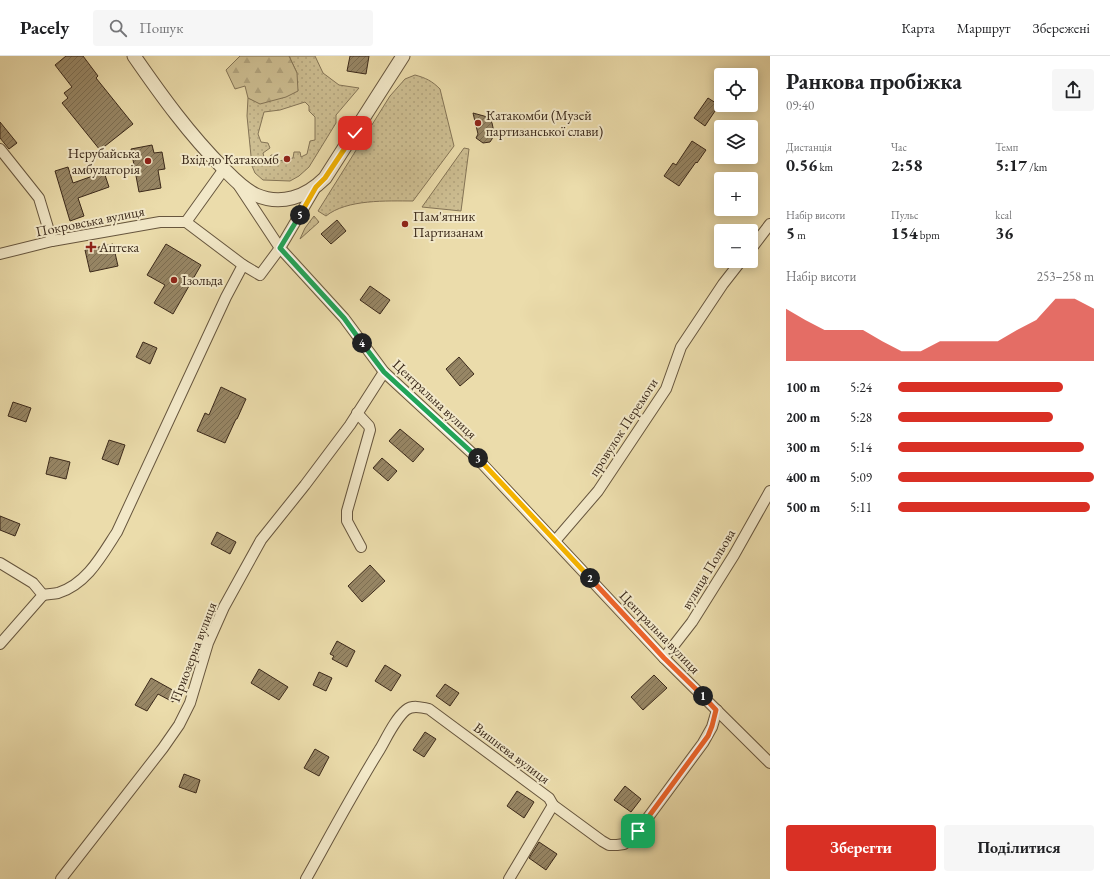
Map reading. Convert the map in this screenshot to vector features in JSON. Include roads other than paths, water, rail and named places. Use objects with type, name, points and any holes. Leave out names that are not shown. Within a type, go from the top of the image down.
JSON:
[{"type":"street","points":[[134,56],[167,103],[210,156],[244,188],[269,199],[283,200],[294,198],[316,187]]},
{"type":"street","points":[[224,169],[186,222],[243,265],[260,275],[280,248],[316,187],[325,178],[403,56]]},
{"type":"street","points":[[0,149],[40,198],[52,241]]},
{"type":"street","name":"Центральна вулиця","points":[[235,180],[280,248],[344,318],[384,372],[474,455],[664,658],[770,763]]},
{"type":"street","name":"Покровська вулиця","points":[[0,254],[52,241],[160,222],[186,222]]},
{"type":"street","points":[[758,239],[770,224]]},
{"type":"street","points":[[0,644],[43,595],[58,593],[75,585],[96,565],[117,532],[226,297],[243,265]]},
{"type":"street","name":"провулок Перемоги","points":[[555,541],[598,491],[666,389],[681,347],[723,284],[736,268]]},
{"type":"street","name":"Приозерна вулиця","points":[[61,879],[163,748],[179,725],[190,703],[211,636],[224,607],[261,540],[350,426],[384,372]]},
{"type":"street","points":[[357,414],[369,426],[370,430],[346,517],[361,547]]},
{"type":"street","name":"вулиця Польова","points":[[664,658],[692,622],[734,555],[770,491]]},
{"type":"street","points":[[0,563],[33,583],[43,595]]},
{"type":"street","name":"Вишнева вулиця","points":[[306,879],[374,758],[398,719],[406,710],[413,707],[429,709],[439,716],[549,798],[553,805],[602,841],[610,845],[624,844],[638,831],[703,743],[712,726],[716,710]]},
{"type":"street","points":[[509,879],[553,805]]},
{"type":"place","name":"Катакомби (Музей партизанської слави)","points":[[478,123]]},
{"type":"place","name":"Вхід до Катакомб","points":[[287,159]]},
{"type":"place","name":"Нерубайська амбулаторія","points":[[148,161]]},
{"type":"place","name":"Пам'ятник Партизанам","points":[[405,224]]},
{"type":"place","name":"Аптека","points":[[91,247]]},
{"type":"place","name":"Ізольда","points":[[174,280]]}]
